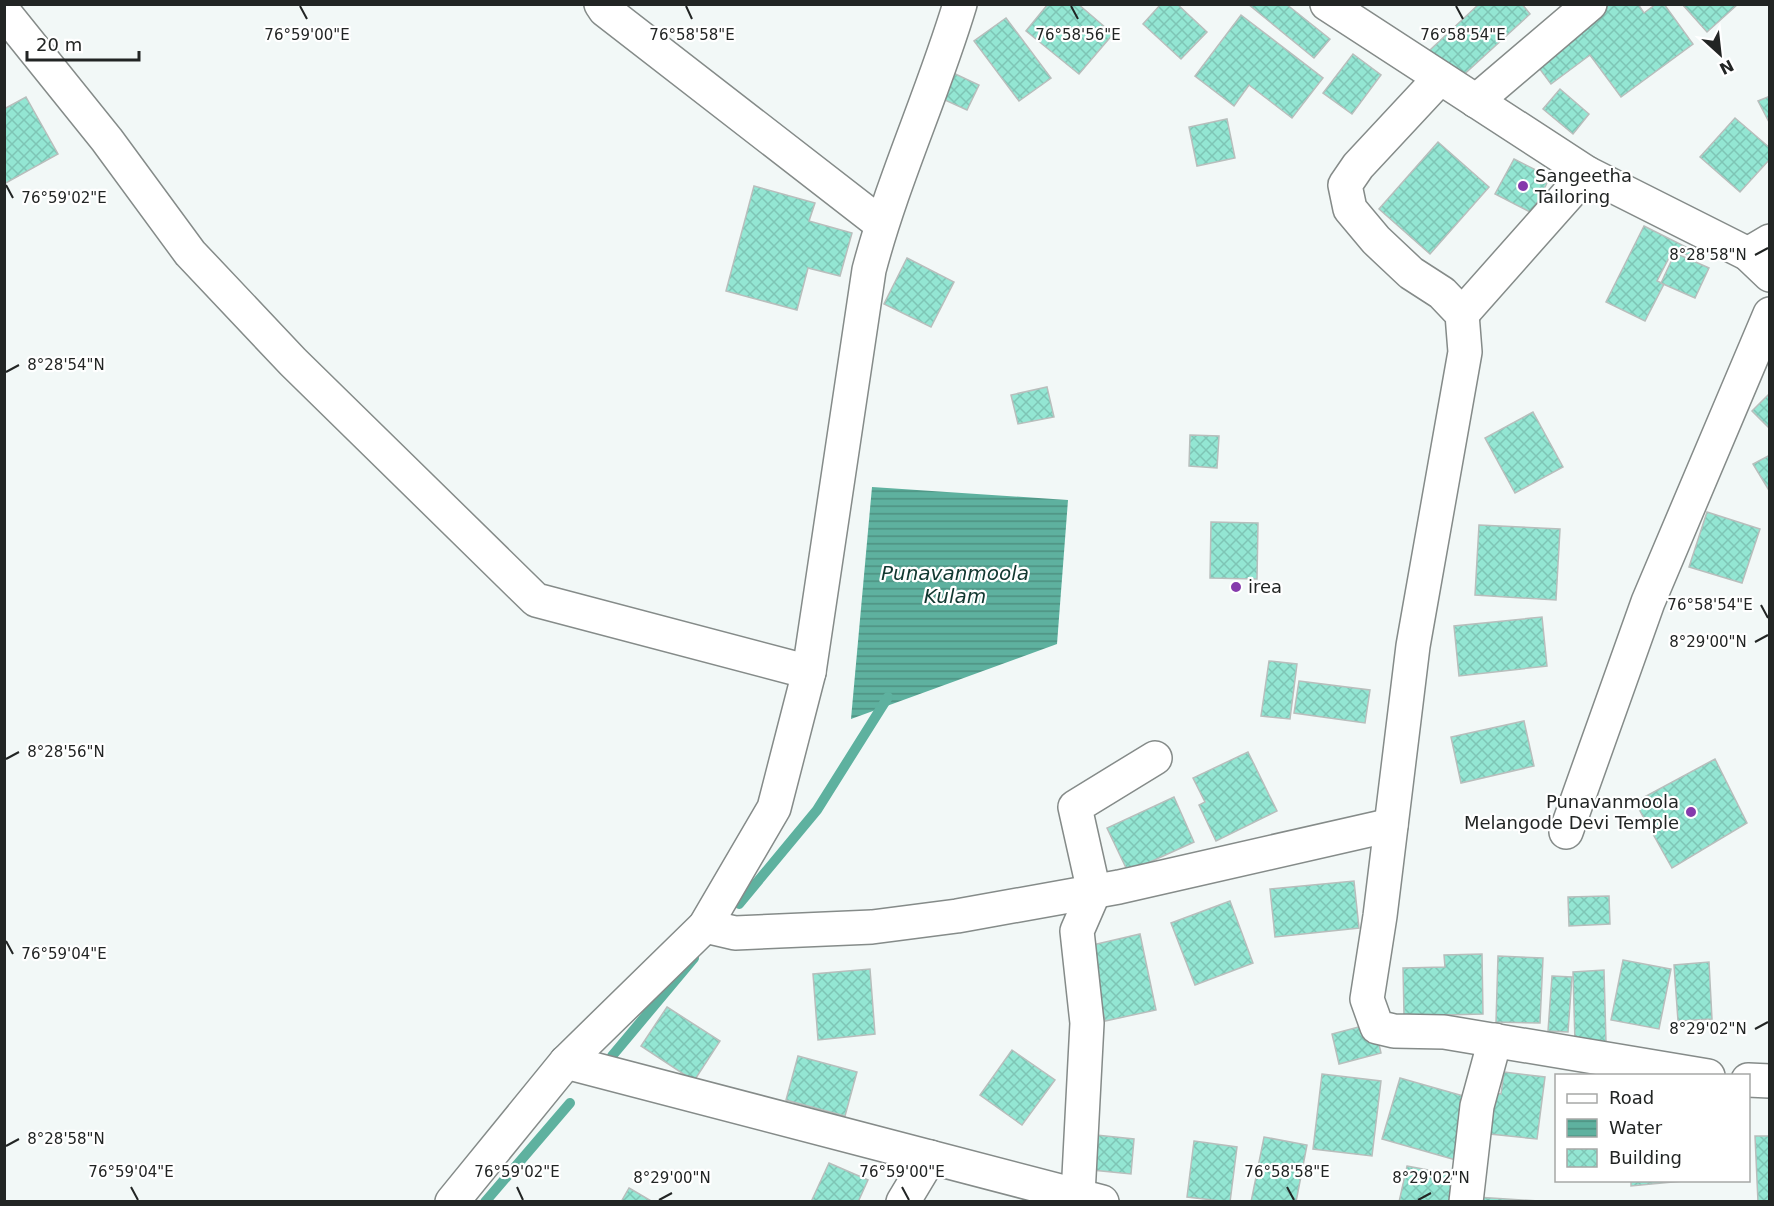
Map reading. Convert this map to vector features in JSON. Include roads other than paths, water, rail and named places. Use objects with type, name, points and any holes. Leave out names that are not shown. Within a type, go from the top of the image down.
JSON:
[{"type":"street","points":[[601,4],[605,10],[881,224]]},
{"type":"street","points":[[452,1202],[566,1062],[705,926],[774,808],[809,672],[869,270],[881,224],[948,44],[960,4]]},
{"type":"street","points":[[1327,4],[1587,173],[1762,257]]},
{"type":"street","points":[[1476,101],[1590,4]]},
{"type":"street","points":[[4,12],[100,132],[190,253],[293,362],[536,600],[809,672]]},
{"type":"street","points":[[1440,78],[1358,166],[1345,185],[1350,209],[1376,240],[1411,273],[1442,293],[1462,314],[1464,352],[1413,646],[1380,916],[1366,999],[1377,1027],[1394,1031],[1444,1032],[1696,1074]]},
{"type":"street","points":[[1462,314],[1587,173]]},
{"type":"street","points":[[1566,832],[1648,602],[1770,314]]},
{"type":"street","points":[[566,1062],[1090,1198],[1087,1023],[1077,931],[1094,892],[1076,807],[1155,758]]},
{"type":"street","points":[[705,926],[735,933],[872,927],[957,916],[1094,892],[1391,825]]},
{"type":"street","points":[[1466,1202],[1477,1106],[1495,1040]]},
{"type":"street","points":[[1750,1080],[1770,1082]]},
{"type":"street","points":[[903,1202],[930,1157]]},
{"type":"water","name":"Punavanmoola Kulam","points":[[872,487],[1068,500],[1057,644],[851,719]]},
{"type":"waterway","points":[[739,904],[817,810],[888,697]]},
{"type":"waterway","points":[[612,1056],[694,958]]},
{"type":"waterway","points":[[485,1202],[570,1103]]},
{"type":"place","name":"Sangeetha Tailoring","points":[[1523,186]]},
{"type":"place","name":"irea","points":[[1236,587]]},
{"type":"place","name":"Punavanmoola Melangode Devi Temple","points":[[1691,812]]}]
